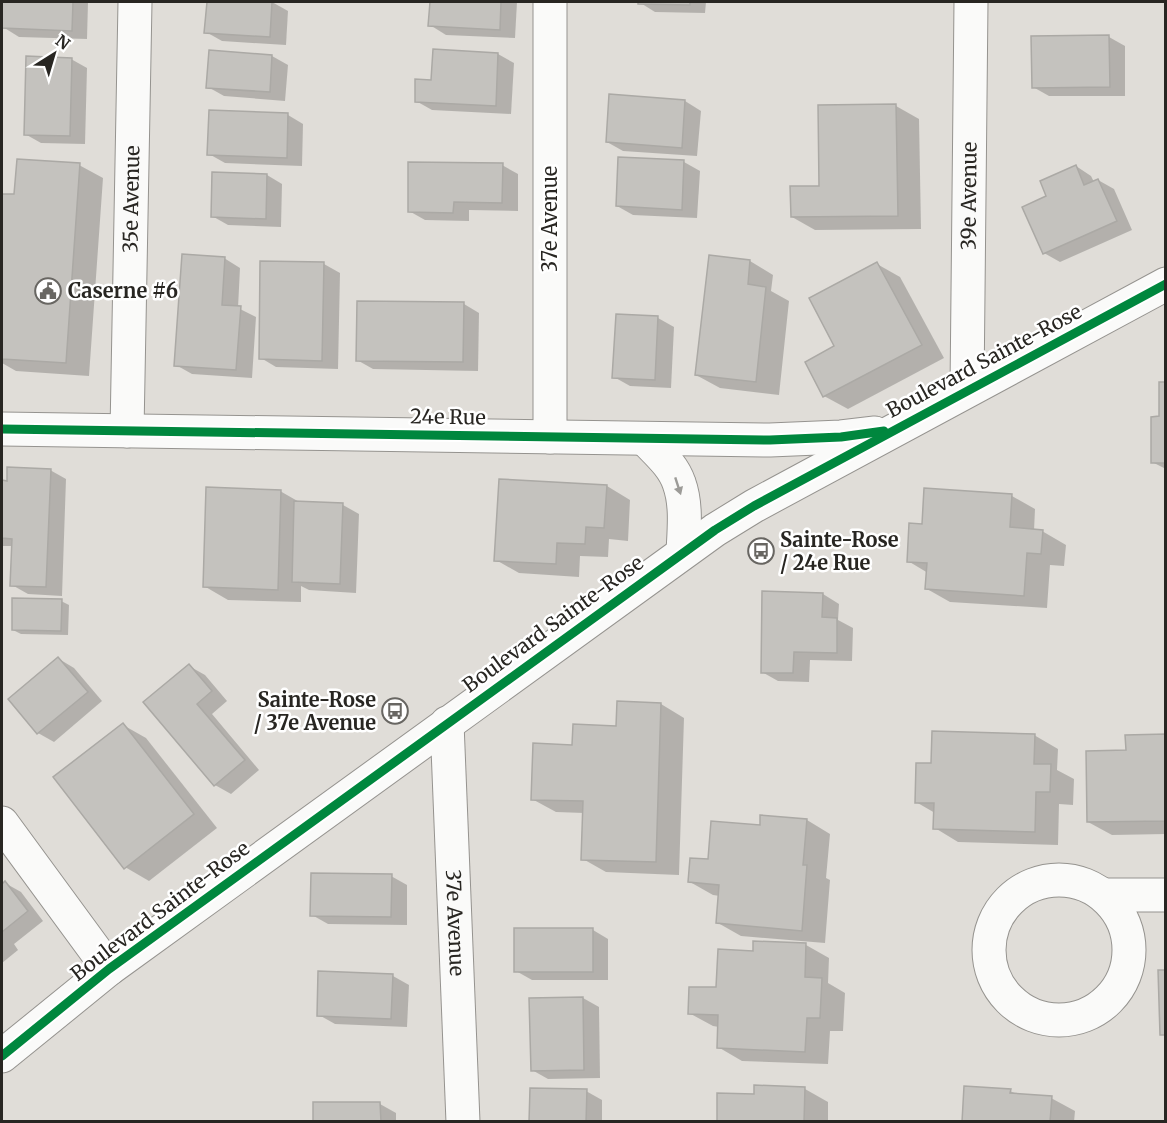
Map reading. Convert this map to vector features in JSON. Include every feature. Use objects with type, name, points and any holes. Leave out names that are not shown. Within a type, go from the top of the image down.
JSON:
[{"type":"street","name":"35e Avenue","points":[[127,431],[135,2]]},
{"type":"street","name":"37e Avenue","points":[[550,2],[550,437]]},
{"type":"street","name":"39e Avenue","points":[[968,390],[971,2]]},
{"type":"street","name":"Boulevard Sainte-Rose","points":[[2,1056],[108,969],[683,552],[754,506],[1166,284]]},
{"type":"street","name":"24e Rue","points":[[2,429],[770,440],[841,437],[893,430]]},
{"type":"street","points":[[645,439],[668,463],[679,483],[685,514],[683,552]]},
{"type":"street","name":"37e Avenue","points":[[447,723],[463,1122]]},
{"type":"street","points":[[2,823],[108,969]]},
{"type":"street","points":[[1104,896],[1119,912],[1128,933],[1130,956],[1124,978],[1112,997],[1094,1011],[1073,1019],[1050,1020],[1029,1014],[1010,1000],[997,982],[990,960],[990,936],[999,914],[1014,896],[1035,884],[1059,880],[1083,884],[1104,896],[1166,895]]},
{"type":"building","points":[[2,2],[73,2],[72,31],[2,28]]},
{"type":"building","points":[[207,2],[272,2],[270,37],[204,33]]},
{"type":"building","points":[[430,2],[501,2],[500,30],[428,26]]},
{"type":"building","points":[[638,2],[690,2],[690,5],[638,4]]},
{"type":"building","points":[[1109,35],[1110,87],[1032,88],[1031,36]]},
{"type":"building","points":[[433,49],[498,53],[496,106],[415,102],[415,79],[431,80]]},
{"type":"building","points":[[209,50],[272,55],[270,92],[206,88]]},
{"type":"building","points":[[26,56],[72,58],[70,136],[24,135]]},
{"type":"building","points":[[609,94],[685,100],[682,148],[606,142]]},
{"type":"building","points":[[896,104],[898,216],[791,217],[790,186],[819,186],[818,105]]},
{"type":"building","points":[[209,110],[288,113],[287,158],[207,155]]},
{"type":"building","points":[[618,157],[684,160],[682,210],[616,206]]},
{"type":"building","points":[[17,159],[80,163],[66,363],[2,359],[2,194],[14,194]]},
{"type":"building","points":[[408,162],[503,163],[502,203],[454,202],[453,213],[408,212]]},
{"type":"building","points":[[1076,165],[1084,185],[1098,179],[1117,221],[1043,254],[1022,207],[1046,196],[1040,181]]},
{"type":"building","points":[[212,172],[267,174],[266,219],[211,217]]},
{"type":"building","points":[[182,254],[225,257],[222,305],[241,306],[236,370],[174,366]]},
{"type":"building","points":[[709,255],[750,260],[748,284],[766,287],[756,382],[695,375]]},
{"type":"building","points":[[260,261],[324,262],[322,361],[259,359]]},
{"type":"building","points":[[877,262],[922,345],[823,397],[805,362],[834,346],[809,298]]},
{"type":"building","points":[[357,301],[464,302],[463,362],[356,361]]},
{"type":"building","points":[[616,314],[658,316],[655,380],[612,378]]},
{"type":"building","points":[[1159,382],[1166,382],[1166,463],[1151,463],[1151,417],[1159,416]]},
{"type":"building","points":[[7,467],[51,469],[46,587],[10,586],[12,539],[2,538],[2,480],[7,481]]},
{"type":"building","points":[[499,479],[607,485],[604,528],[586,527],[585,544],[557,543],[556,564],[494,561]]},
{"type":"building","points":[[206,487],[281,490],[278,590],[203,587]]},
{"type":"building","points":[[924,488],[1012,494],[1010,527],[1043,530],[1041,554],[1027,553],[1024,596],[925,589],[927,563],[907,562],[909,523],[922,524]]},
{"type":"building","points":[[294,501],[343,503],[340,584],[292,582]]},
{"type":"building","points":[[762,591],[823,593],[822,617],[837,618],[837,653],[794,652],[793,673],[761,673]]},
{"type":"building","points":[[12,598],[62,599],[61,631],[12,630]]},
{"type":"building","points":[[58,657],[88,692],[37,734],[8,699]]},
{"type":"building","points":[[189,664],[212,691],[197,704],[245,760],[214,786],[143,702]]},
{"type":"building","points":[[617,701],[661,703],[656,862],[581,860],[583,801],[531,800],[533,743],[572,745],[573,724],[616,726]]},
{"type":"building","points":[[123,723],[194,814],[124,869],[53,777]]},
{"type":"building","points":[[932,731],[1035,734],[1034,764],[1051,764],[1050,792],[1036,792],[1035,832],[933,829],[934,803],[915,803],[916,763],[931,763]]},
{"type":"building","points":[[1166,734],[1166,821],[1087,822],[1086,751],[1126,750],[1125,735]]},
{"type":"building","points":[[760,815],[807,819],[803,865],[807,865],[802,931],[716,923],[719,885],[688,882],[690,858],[708,859],[711,821],[760,825]]},
{"type":"building","points":[[311,873],[392,874],[391,917],[310,916]]},
{"type":"building","points":[[5,881],[28,911],[2,932],[2,884]]},
{"type":"building","points":[[514,928],[593,928],[593,972],[514,972]]},
{"type":"building","points":[[753,941],[806,943],[805,977],[822,978],[820,1018],[807,1018],[805,1052],[717,1048],[718,1015],[688,1014],[689,987],[716,987],[718,949],[753,951]]},
{"type":"building","points":[[1158,970],[1166,970],[1166,1035],[1160,1035]]},
{"type":"building","points":[[318,971],[393,974],[391,1019],[317,1016]]},
{"type":"building","points":[[583,997],[584,1070],[531,1071],[529,998]]},
{"type":"building","points":[[754,1085],[805,1087],[804,1122],[717,1122],[717,1093],[754,1094]]},
{"type":"building","points":[[964,1086],[1011,1089],[1010,1093],[1052,1096],[1050,1122],[962,1122]]},
{"type":"building","points":[[530,1088],[587,1089],[586,1122],[529,1122]]},
{"type":"building","points":[[313,1102],[380,1102],[381,1122],[313,1122]]},
{"type":"cycle path","points":[[2,1056],[109,969],[715,530],[754,506],[1166,284]]},
{"type":"cycle path","points":[[2,429],[770,440],[841,437],[884,431]]},
{"type":"place","name":"Caserne #6","points":[[48,291]]},
{"type":"place","name":"Sainte-Rose / 24e Rue","points":[[761,551]]},
{"type":"place","name":"Sainte-Rose / 37e Avenue","points":[[395,711]]}]
